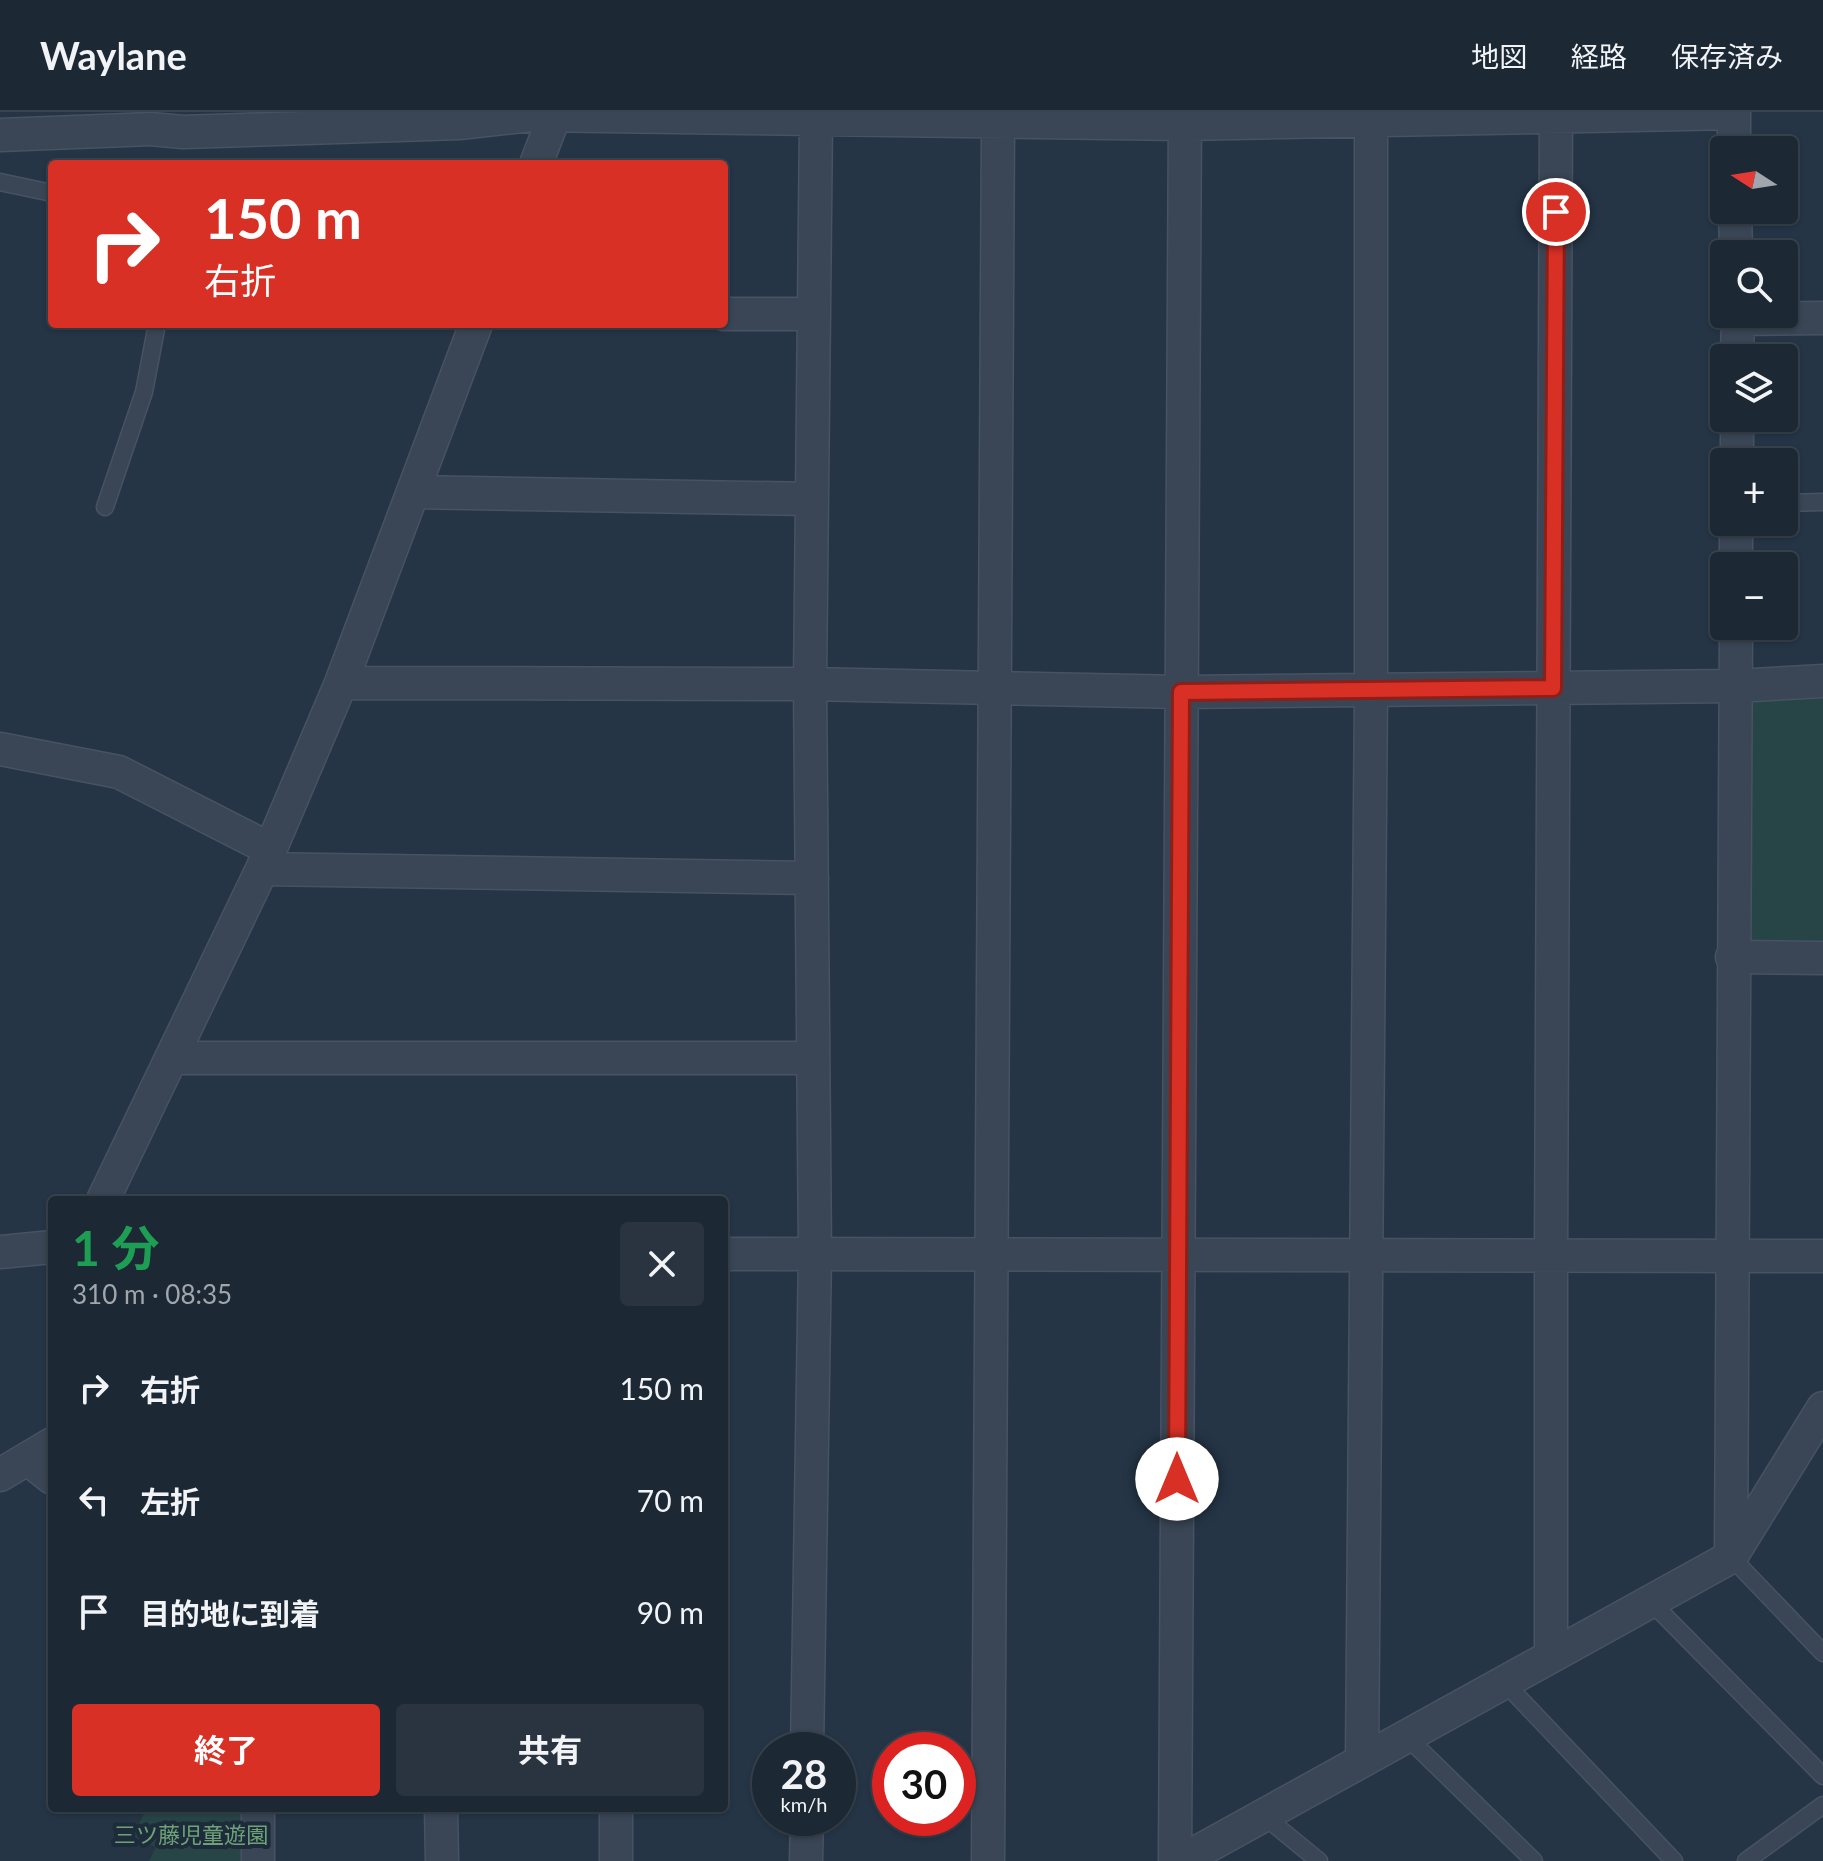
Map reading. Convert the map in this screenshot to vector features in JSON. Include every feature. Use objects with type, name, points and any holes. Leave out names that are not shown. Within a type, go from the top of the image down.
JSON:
[{"type":"street","points":[[0,135],[444,124],[555,113],[998,122],[1185,118],[1371,120],[1734,112],[1734,136]]},
{"type":"street","points":[[537,160],[555,113]]},
{"type":"street","points":[[1551,1656],[1556,116]]},
{"type":"street","points":[[1175,1861],[1185,118]]},
{"type":"street","points":[[807,1732],[815,1254],[810,684],[816,120]]},
{"type":"street","points":[[1362,1761],[1371,690],[1371,120]]},
{"type":"street","points":[[988,1861],[998,122]]},
{"type":"street","points":[[728,314],[814,314]]},
{"type":"street","points":[[1798,318],[1823,318]]},
{"type":"street","points":[[105,1196],[266,859],[341,683],[474,328]]},
{"type":"street","points":[[413,492],[812,499]]},
{"type":"street","points":[[1731,1557],[1736,640]]},
{"type":"street","points":[[341,683],[810,684],[1181,692],[1735,686],[1823,681]]},
{"type":"street","points":[[0,749],[119,772],[266,859],[812,878]]},
{"type":"street","points":[[1732,957],[1823,958]]},
{"type":"street","points":[[171,1058],[813,1058]]},
{"type":"street","points":[[0,1252],[48,1247]]},
{"type":"street","points":[[728,1254],[1823,1256]]},
{"type":"street","points":[[1181,1861],[1731,1557],[1818,1427]]},
{"type":"street","points":[[258,1812],[258,1861]]},
{"type":"street","points":[[441,1812],[442,1861]]},
{"type":"street","points":[[616,1812],[616,1861]]},
{"type":"street","points":[[806,1861],[807,1836]]},
{"type":"lane","points":[[0,182],[48,192]]},
{"type":"lane","points":[[105,507],[144,392],[156,328]]},
{"type":"lane","points":[[1798,503],[1823,502]]},
{"type":"lane","points":[[1731,1557],[1823,1653]]},
{"type":"lane","points":[[1650,1601],[1823,1776]]},
{"type":"lane","points":[[1504,1682],[1674,1861]]},
{"type":"lane","points":[[1406,1736],[1534,1861]]},
{"type":"lane","points":[[1746,1861],[1823,1805]]},
{"type":"lane","points":[[1264,1816],[1319,1861]]},
{"type":"green space","points":[[1823,689],[1823,950],[1738,949],[1742,693]]},
{"type":"green space","name":"三ツ藤児童遊園","points":[[145,1812],[250,1812],[250,1861],[149,1861],[156,1847],[132,1837]]},
{"type":"route","points":[[1177,1479],[1181,692],[1553,688],[1556,212]]}]
